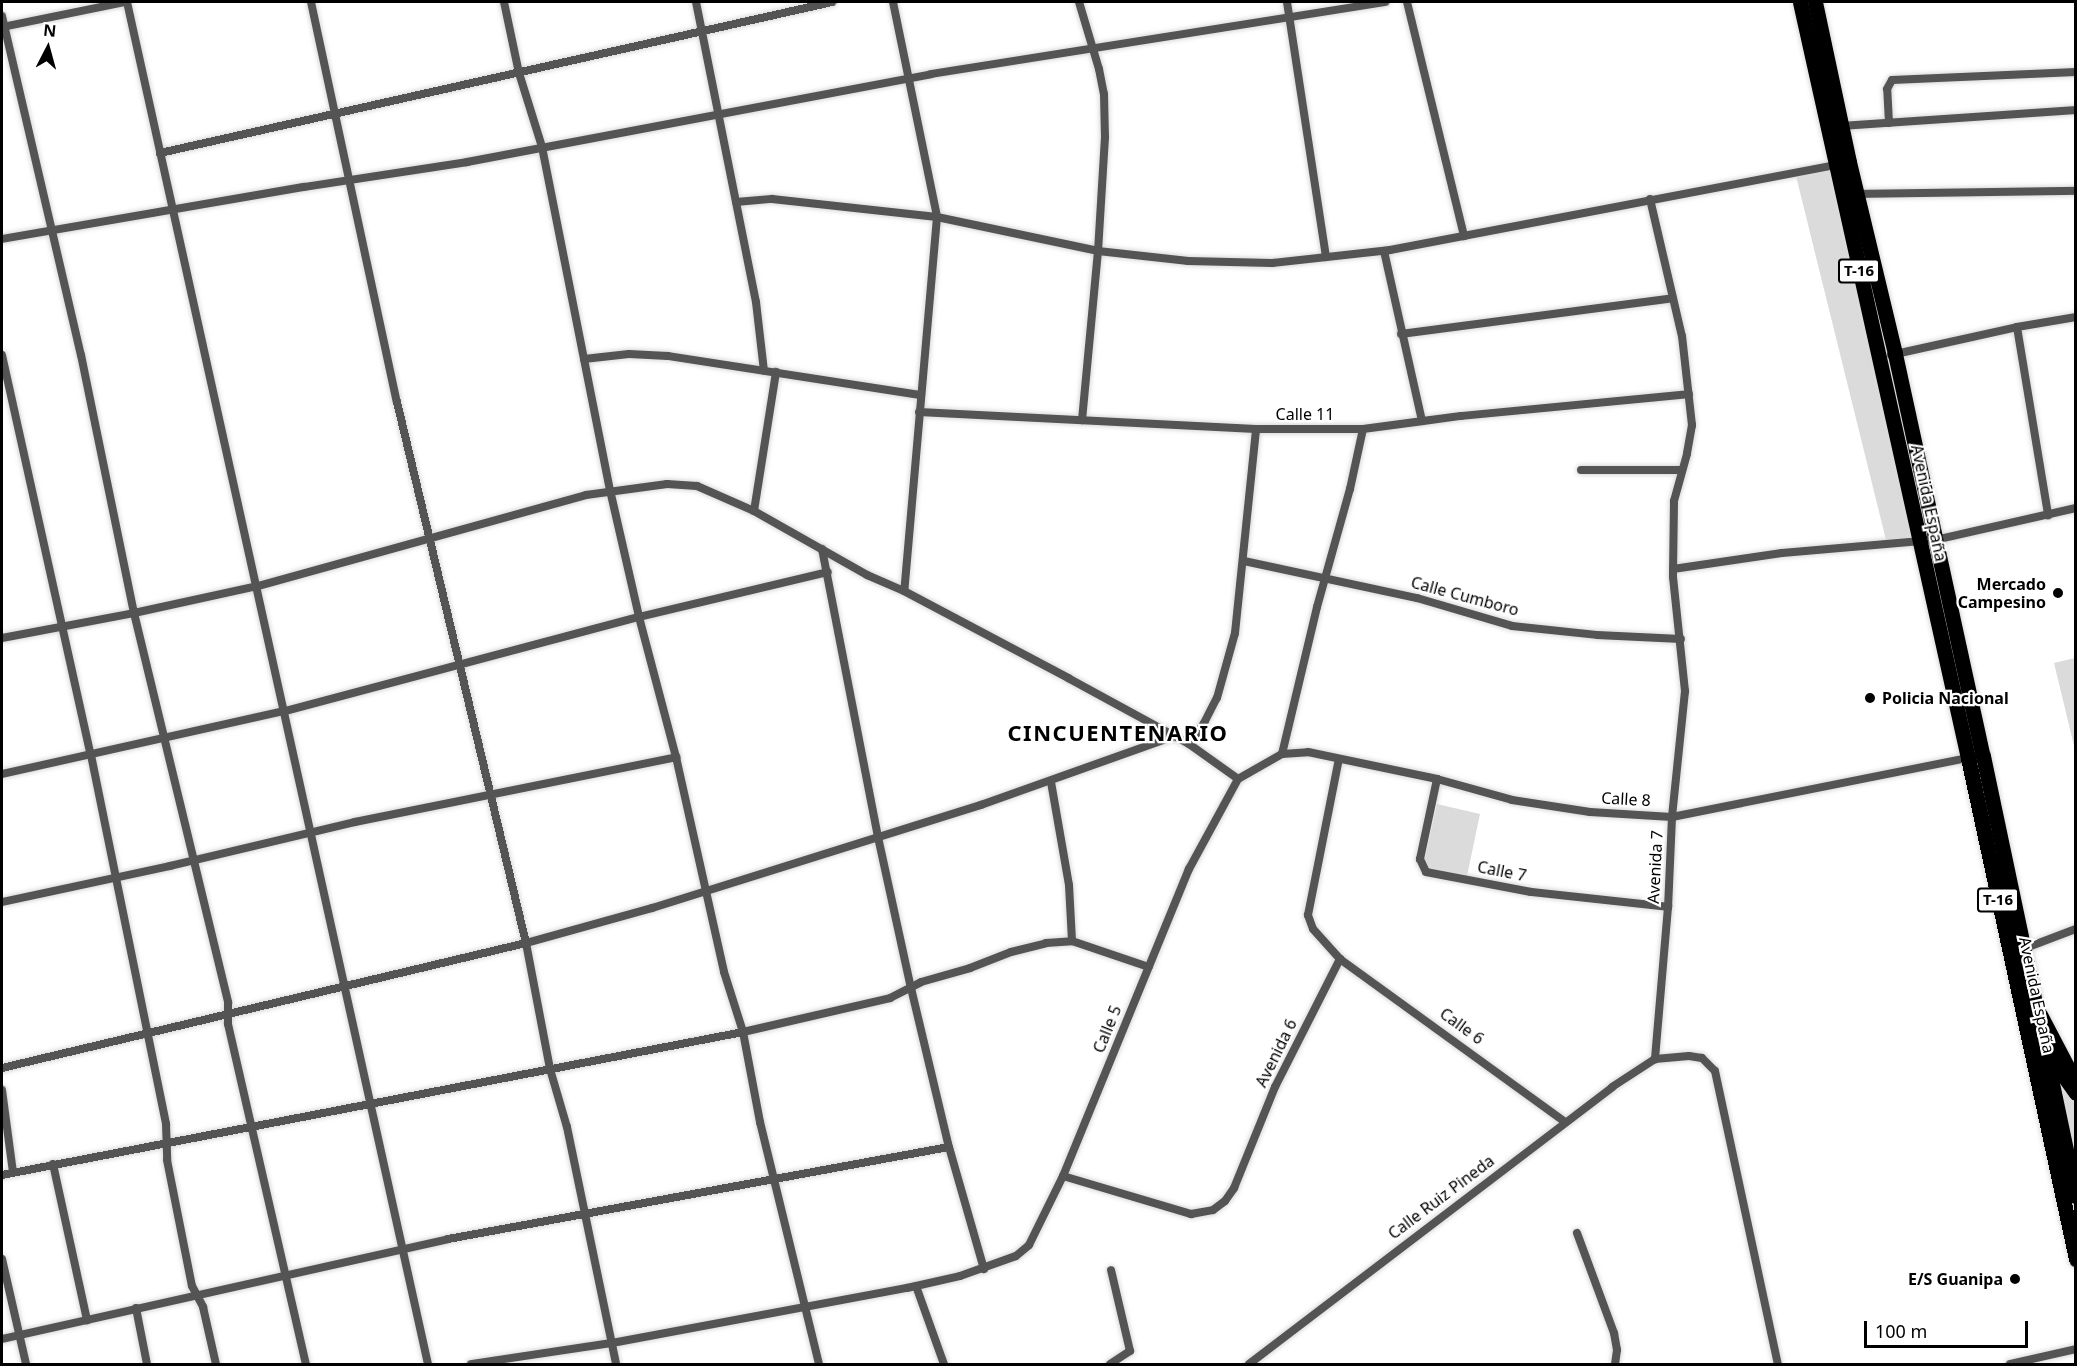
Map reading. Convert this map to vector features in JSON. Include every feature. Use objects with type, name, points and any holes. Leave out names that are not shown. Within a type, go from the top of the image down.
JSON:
[{"type":"highway","name":"Avenida España","points":[[1800,2],[1842,164],[1879,357],[2076,1258]]},
{"type":"highway","name":"Avenida España","points":[[1815,2],[1841,126],[1842,164],[1856,194],[1895,354],[2075,1192]]},
{"type":"main road","name":"T-16","points":[[2032,998],[2076,1082]]},
{"type":"main road","points":[[2026,1029],[2044,1048],[2076,1094]]},
{"type":"street","points":[[3,27],[126,2],[258,585],[428,1365]]},
{"type":"street","points":[[311,2],[430,540],[526,943],[550,1069],[586,1214],[616,1365]]},
{"type":"street","points":[[504,2],[519,73],[542,147],[610,490],[639,617],[676,757],[724,972],[743,1032],[774,1180],[819,1365]]},
{"type":"street","points":[[696,2],[759,322],[764,371]]},
{"type":"street","points":[[160,153],[832,2]]},
{"type":"street","points":[[893,2],[937,217],[904,591]]},
{"type":"street","points":[[1079,2],[1104,94],[1105,137],[1098,251],[1082,420]]},
{"type":"street","points":[[1287,2],[1326,257]]},
{"type":"street","points":[[2,239],[174,208],[467,162],[909,78],[1385,2]]},
{"type":"street","points":[[1407,2],[1464,236]]},
{"type":"street","points":[[2,16],[81,355],[134,614],[165,738],[306,1365]]},
{"type":"street","points":[[1889,123],[1887,89],[1892,80],[2076,72]]},
{"type":"street","points":[[1841,126],[2076,110]]},
{"type":"street","points":[[736,202],[772,199],[937,217],[1098,251],[1188,261],[1272,263],[1384,251],[1842,164]]},
{"type":"street","points":[[1856,194],[2076,190]]},
{"type":"street","name":"Avenida 7","points":[[1650,199],[1682,336],[1692,425],[1674,501],[1673,569],[1685,691],[1672,817],[1668,908],[1655,1059]]},
{"type":"street","points":[[1384,251],[1422,421]]},
{"type":"street","points":[[1401,334],[1673,298]]},
{"type":"street","points":[[1879,357],[2017,327],[2076,317]]},
{"type":"street","points":[[2017,327],[2048,515]]},
{"type":"street","points":[[584,359],[640,354],[776,372],[921,395]]},
{"type":"street","points":[[2,355],[64,626],[148,1034],[166,1124],[167,1160],[192,1286],[203,1306],[216,1365]]},
{"type":"street","points":[[754,511],[776,372]]},
{"type":"street","name":"Calle 11","points":[[919,412],[1256,429],[1363,429],[1689,394]]},
{"type":"street","points":[[1189,744],[1204,723],[1222,682],[1235,633],[1256,429]]},
{"type":"street","points":[[2,638],[134,614],[258,585],[610,490],[667,484],[696,486],[754,511],[867,575],[904,591],[1175,736],[1238,779],[1282,754],[1325,578],[1350,489],[1363,429]]},
{"type":"street","points":[[1581,470],[1682,470]]},
{"type":"street","points":[[1673,569],[1782,553],[1935,540],[2076,508]]},
{"type":"street","points":[[822,549],[878,837],[911,987],[949,1147],[984,1269]]},
{"type":"street","name":"Calle Cumboro","points":[[1244,561],[1417,598],[1512,626],[1681,639]]},
{"type":"street","points":[[2,774],[285,711],[639,617],[828,572]]},
{"type":"street","points":[[2,1068],[526,943],[652,908],[1051,782],[1175,736]]},
{"type":"street","name":"Calle 8","points":[[1282,754],[1308,752],[1437,779],[1512,800],[1590,812],[1672,817],[1968,758]]},
{"type":"street","points":[[2,903],[490,794],[676,757]]},
{"type":"street","points":[[1339,759],[1308,915],[1313,929],[1340,959]]},
{"type":"street","name":"Calle 5","points":[[471,1365],[612,1343],[916,1286],[984,1269],[1016,1256],[1029,1245],[1063,1176],[1189,869],[1238,779]]},
{"type":"street","name":"Calle 7","points":[[1437,779],[1420,859],[1426,872],[1531,892],[1668,908]]},
{"type":"street","points":[[1051,782],[1069,885],[1072,942]]},
{"type":"street","points":[[2022,949],[2076,929]]},
{"type":"street","points":[[2,1175],[167,1141],[743,1032],[890,998],[911,987],[1011,952],[1046,943],[1072,942],[1149,967]]},
{"type":"street","name":"Calle 6","points":[[1340,959],[1564,1121]]},
{"type":"street","name":"Avenida 6","points":[[1063,1176],[1191,1214],[1213,1210],[1225,1201],[1234,1188],[1275,1087],[1340,959]]},
{"type":"street","points":[[1655,1059],[1689,1056],[1702,1058],[1714,1071],[1778,1365]]},
{"type":"street","name":"Calle Ruiz Pineda","points":[[1249,1365],[1564,1121],[1655,1059]]},
{"type":"street","points":[[2,1090],[13,1172]]},
{"type":"street","points":[[2,1339],[403,1249],[949,1147]]},
{"type":"street","points":[[53,1164],[87,1320]]},
{"type":"street","points":[[1577,1233],[1614,1333],[1617,1350],[1615,1365]]},
{"type":"street","points":[[2,1259],[26,1365]]},
{"type":"street","points":[[1110,1365],[1130,1351],[1111,1270]]},
{"type":"street","points":[[916,1286],[944,1365]]},
{"type":"street","points":[[136,1308],[147,1365]]},
{"type":"street","points":[[2010,1365],[2076,1349]]},
{"type":"shaded area","points":[[1835,165],[1919,541],[1887,544],[1795,172]]},
{"type":"shaded area","points":[[2076,658],[2075,750],[2054,663]]},
{"type":"shaded area","points":[[1437,804],[1480,814],[1467,876],[1423,867]]},
{"type":"shaded area","points":[[2059,1082],[2075,1104],[2075,1164]]},
{"type":"place","name":"Mercado Campesino","points":[[2058,593]]},
{"type":"place","name":"Policia Nacional","points":[[1870,698]]},
{"type":"place","name":"E/S Guanipa","points":[[2015,1279]]},
{"type":"district","name":"CINCUENTENARIO","points":[[1118,733]]}]
